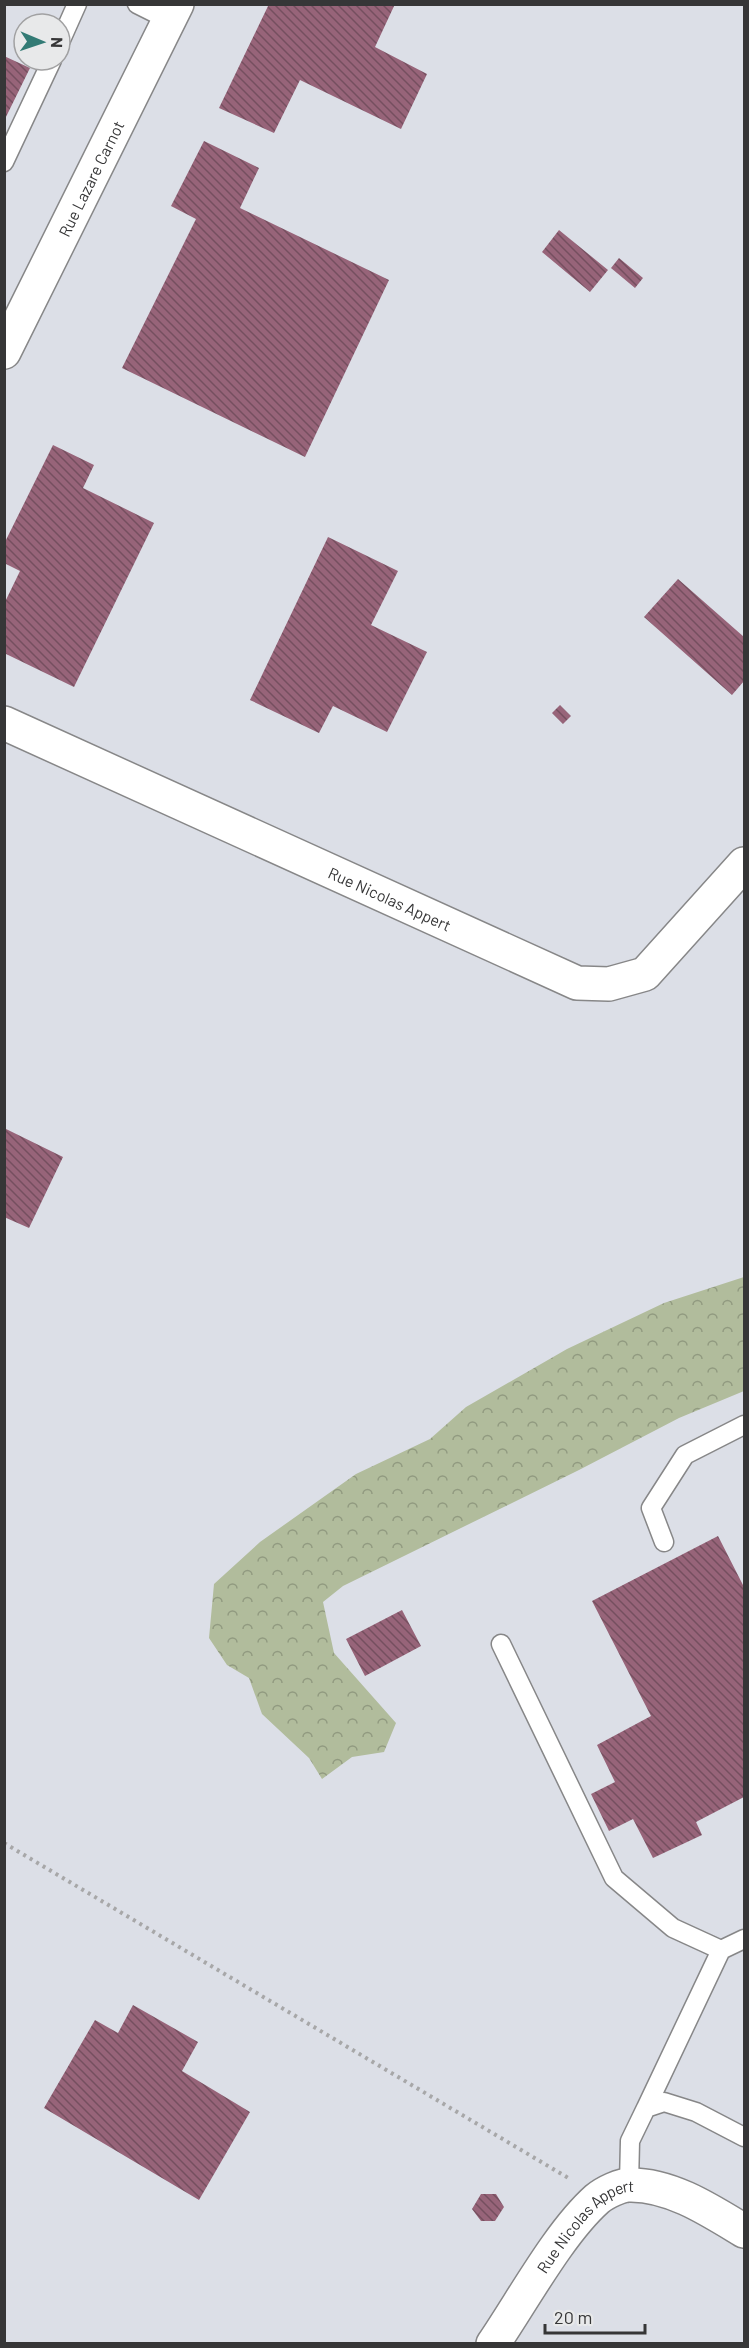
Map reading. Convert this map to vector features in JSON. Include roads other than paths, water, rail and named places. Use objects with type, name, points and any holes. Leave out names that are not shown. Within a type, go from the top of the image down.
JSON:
[{"type":"street","name":"Rue Lazare Carnot","points":[[4,352],[173,12]]},
{"type":"street","name":"Rue Nicolas Appert","points":[[4,723],[577,983],[609,984],[645,974],[744,864]]},
{"type":"street","name":"Rue Nicolas Appert","points":[[493,2343],[574,2224],[614,2190],[667,2191],[709,2210],[744,2230]]},
{"type":"lane","points":[[137,4],[173,12]]},
{"type":"lane","points":[[4,162],[46,72]]},
{"type":"lane","points":[[664,1542],[651,1508],[685,1455],[744,1425]]},
{"type":"lane","points":[[501,1644],[614,1878],[672,1928],[721,1950]]},
{"type":"lane","points":[[614,2190],[630,2141],[721,1950],[744,1939]]},
{"type":"lane","points":[[645,2108],[664,2102],[696,2112],[744,2137]]}]
